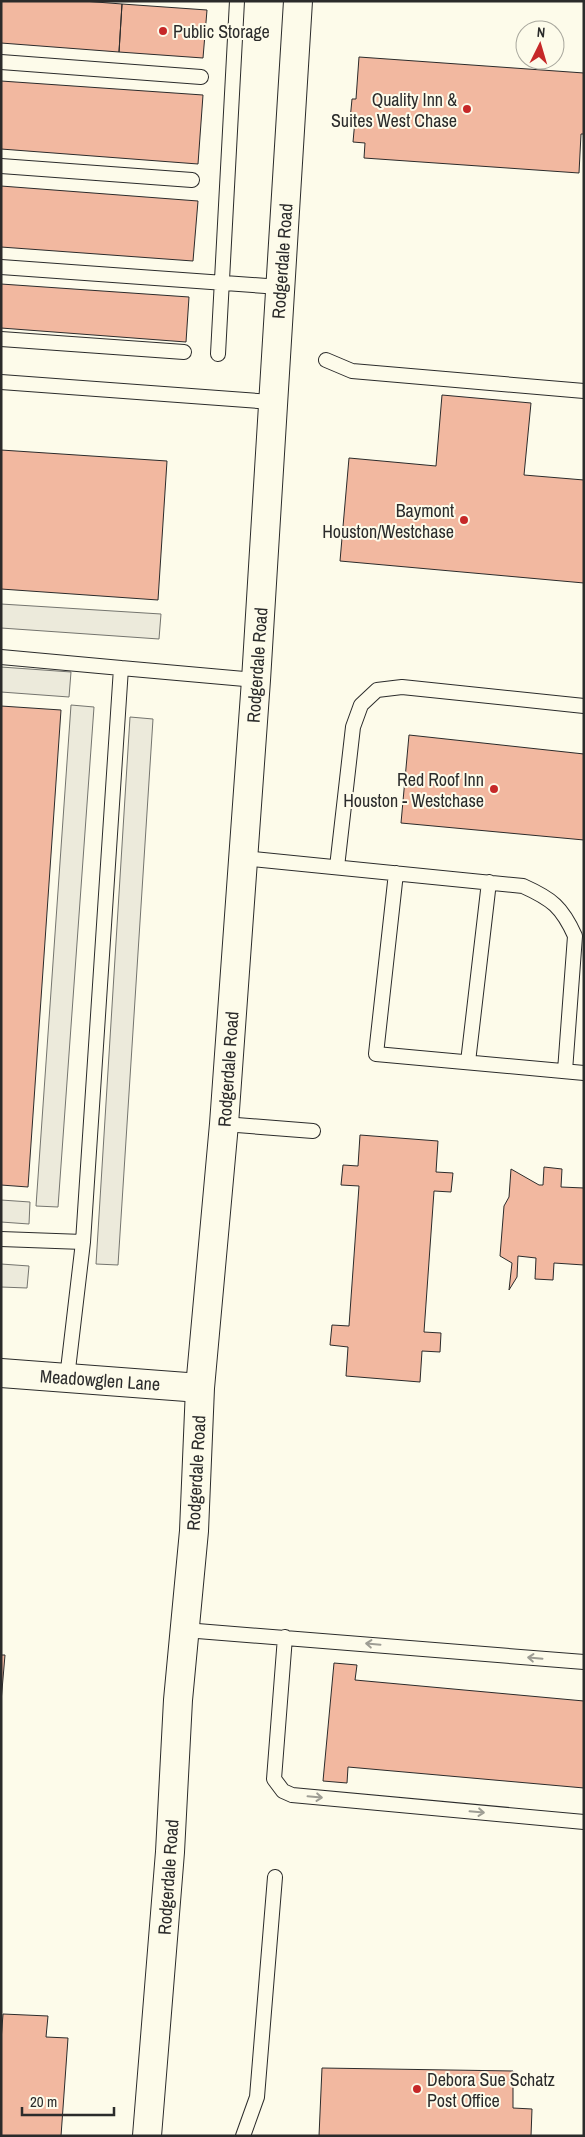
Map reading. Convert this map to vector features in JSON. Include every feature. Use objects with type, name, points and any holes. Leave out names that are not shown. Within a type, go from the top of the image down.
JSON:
[{"type":"street","name":"Rodgerdale Road","points":[[147,2136],[170,1852],[178,1700],[194,1531],[200,1388],[224,1124],[256,680],[298,1]]},
{"type":"street","name":"Meadowglen Lane","points":[[1,1373],[200,1388]]},
{"type":"lane","points":[[218,354],[237,1]]},
{"type":"lane","points":[[1,62],[201,77]]},
{"type":"lane","points":[[1,166],[192,180]]},
{"type":"lane","points":[[1,267],[280,287]]},
{"type":"lane","points":[[1,339],[184,352]]},
{"type":"lane","points":[[326,360],[352,371],[584,391]]},
{"type":"lane","points":[[1,382],[272,402]]},
{"type":"lane","points":[[1,657],[256,680]]},
{"type":"lane","points":[[67,1378],[83,1242],[121,668]]},
{"type":"lane","points":[[337,867],[353,726],[361,705],[377,690],[402,687],[584,706]]},
{"type":"lane","points":[[243,858],[523,886],[545,896],[566,916],[575,936],[566,1071]]},
{"type":"lane","points":[[396,873],[376,1054],[584,1073]]},
{"type":"lane","points":[[468,1062],[489,882]]},
{"type":"lane","points":[[224,1124],[313,1131]]},
{"type":"lane","points":[[1,1239],[83,1242]]},
{"type":"lane","points":[[185,1630],[584,1662]]},
{"type":"lane","points":[[285,1637],[274,1778],[282,1791],[292,1794],[584,1822]]},
{"type":"lane","points":[[243,2136],[257,2097],[274,1877]]},
{"type":"shaded area","points":[[1,604],[161,614],[159,639],[1,628]]},
{"type":"shaded area","points":[[1,667],[71,672],[69,697],[1,692]]},
{"type":"shaded area","points":[[71,705],[94,707],[58,1207],[36,1206]]},
{"type":"shaded area","points":[[130,717],[153,719],[118,1265],[96,1264]]},
{"type":"shaded area","points":[[1,1200],[30,1202],[29,1224],[1,1222]]},
{"type":"shaded area","points":[[1,1264],[29,1266],[27,1288],[1,1287]]},
{"type":"building","points":[[1,1],[83,1],[122,4],[119,52],[1,43]]},
{"type":"building","name":"Public Storage","points":[[122,4],[207,10],[203,58],[119,52]]},
{"type":"building","name":"Quality Inn & Suites West Chase","points":[[359,57],[515,68],[515,70],[584,73],[584,134],[581,134],[579,173],[364,158],[365,143],[353,142],[355,120],[350,120],[352,99],[356,99]]},
{"type":"building","points":[[1,81],[203,95],[198,164],[1,149]]},
{"type":"building","points":[[1,186],[198,201],[193,261],[1,247]]},
{"type":"building","points":[[1,284],[189,297],[186,342],[1,328]]},
{"type":"building","name":"Baymont Houston/Westchase","points":[[442,395],[531,403],[524,475],[584,480],[584,583],[340,561],[349,458],[436,466]]},
{"type":"building","points":[[1,450],[167,461],[158,600],[1,589]]},
{"type":"building","points":[[1,706],[61,710],[28,1187],[1,1185]]},
{"type":"building","name":"Red Roof Inn Houston - Westchase","points":[[409,735],[584,754],[584,840],[401,823]]},
{"type":"building","points":[[360,1135],[438,1141],[436,1172],[453,1173],[451,1192],[434,1191],[424,1332],[441,1333],[440,1352],[422,1351],[420,1382],[346,1376],[348,1347],[330,1345],[332,1325],[349,1326],[359,1186],[341,1185],[343,1165],[358,1166]]},
{"type":"building","points":[[544,1167],[562,1169],[561,1187],[584,1188],[584,1265],[554,1263],[553,1280],[535,1279],[536,1258],[518,1256],[517,1277],[509,1290],[512,1263],[500,1256],[504,1206],[509,1197],[511,1169],[539,1185],[543,1185]]},
{"type":"building","points":[[1,1655],[5,1655],[1,1702]]},
{"type":"building","points":[[334,1663],[357,1665],[355,1680],[584,1701],[584,1788],[348,1767],[347,1783],[323,1781]]},
{"type":"building","points":[[3,2014],[48,2016],[46,2037],[68,2038],[61,2136],[1,2136],[1,2041]]},
{"type":"building","name":"Debora Sue Schatz Post Office","points":[[322,2068],[513,2071],[513,2108],[532,2109],[531,2136],[319,2136]]},
{"type":"place","name":"Public Storage","points":[[163,31]]},
{"type":"place","name":"Quality Inn & Suites West Chase","points":[[467,109]]},
{"type":"place","name":"Baymont Houston/Westchase","points":[[464,520]]},
{"type":"place","name":"Red Roof Inn Houston - Westchase","points":[[494,789]]},
{"type":"place","name":"Debora Sue Schatz Post Office","points":[[417,2089]]}]
